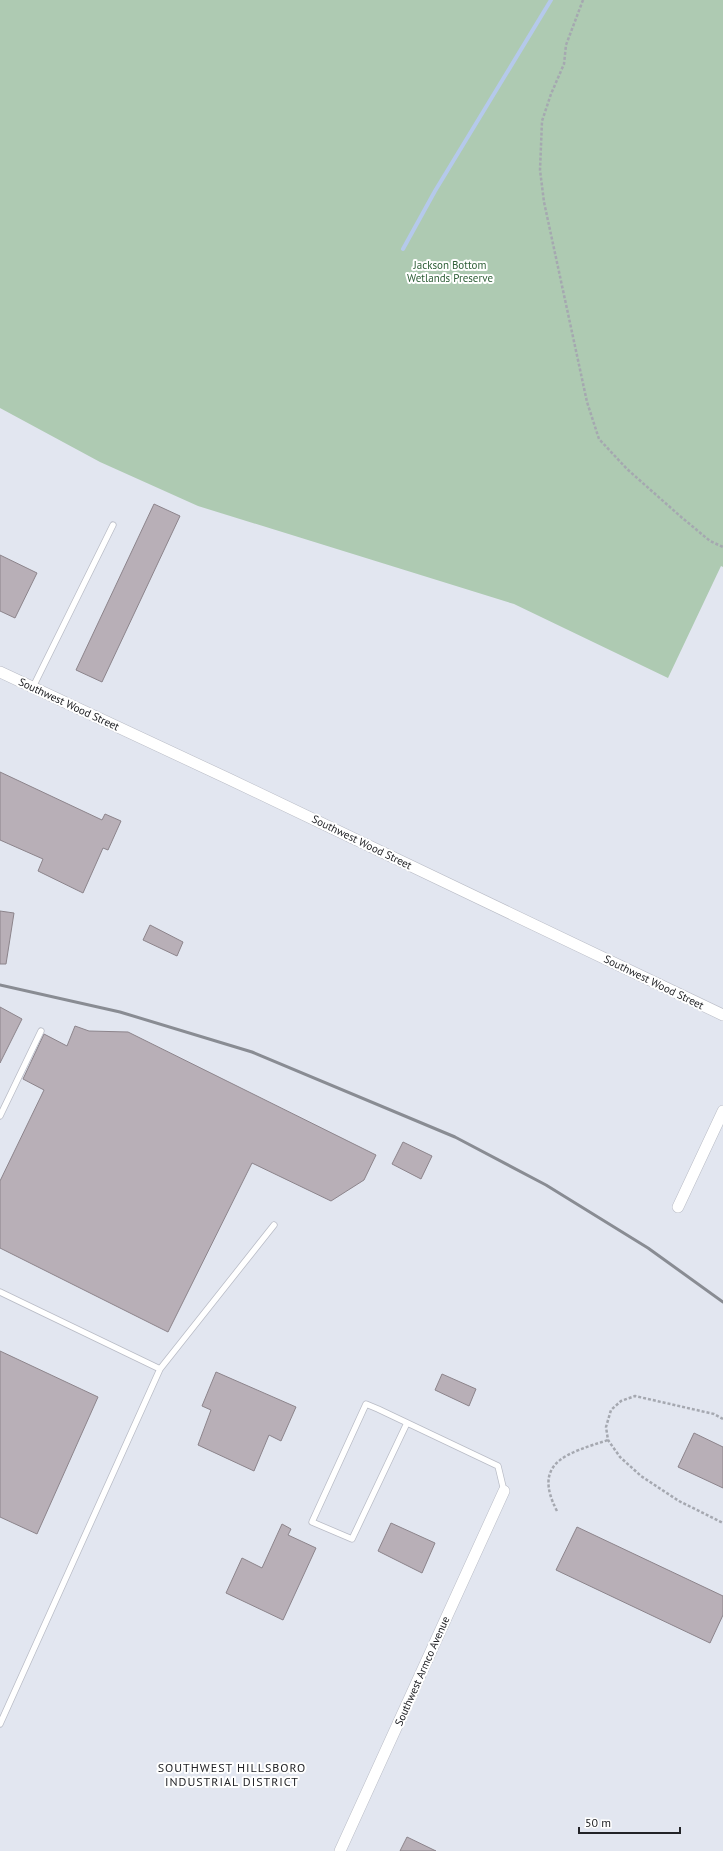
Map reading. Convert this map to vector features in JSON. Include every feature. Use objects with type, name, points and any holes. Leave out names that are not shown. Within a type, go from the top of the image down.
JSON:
[{"type":"street","name":"Southwest Wood Street","points":[[0,672],[723,1015]]},
{"type":"street","points":[[678,1207],[723,1111]]},
{"type":"street","name":"Southwest Armco Avenue","points":[[340,1851],[504,1491]]},
{"type":"lane","points":[[33,687],[113,525]]},
{"type":"lane","points":[[0,1116],[41,1031]]},
{"type":"lane","points":[[0,1724],[160,1370],[274,1225]]},
{"type":"lane","points":[[0,1292],[160,1370]]},
{"type":"lane","points":[[408,1423],[352,1539],[312,1522],[366,1404],[408,1423],[498,1466],[504,1491]]},
{"type":"path","points":[[583,0],[566,45],[564,64],[551,94],[542,121],[540,170],[544,202],[587,402],[599,439],[627,469],[710,541],[723,547]]},
{"type":"path","points":[[723,1419],[714,1414],[634,1396],[621,1401],[612,1410],[606,1427],[608,1440],[620,1458],[641,1476],[679,1501],[723,1522]]},
{"type":"path","points":[[556,1511],[550,1498],[547,1481],[556,1463],[566,1454],[608,1440]]},
{"type":"green space","name":"Jackson Bottom Wetlands Preserve","points":[[0,0],[723,0],[723,567],[721,566],[668,678],[514,604],[198,506],[100,462],[0,408]]},
{"type":"building","points":[[154,504],[180,516],[102,682],[76,670]]},
{"type":"building","points":[[0,555],[37,573],[15,618],[0,611]]},
{"type":"building","points":[[0,772],[102,820],[105,814],[121,821],[108,850],[103,848],[83,893],[38,871],[43,859],[0,840]]},
{"type":"building","points":[[0,911],[14,913],[6,964],[0,964]]},
{"type":"building","points":[[150,925],[183,942],[177,956],[143,940]]},
{"type":"building","points":[[0,1007],[22,1019],[0,1063]]},
{"type":"building","points":[[75,1026],[89,1031],[128,1032],[376,1155],[364,1180],[331,1201],[252,1163],[168,1332],[0,1248],[0,1181],[44,1090],[23,1079],[44,1034],[67,1046]]},
{"type":"building","points":[[403,1142],[432,1156],[421,1179],[392,1164]]},
{"type":"building","points":[[0,1351],[98,1397],[37,1534],[0,1517]]},
{"type":"building","points":[[216,1372],[296,1407],[281,1441],[269,1435],[254,1471],[198,1445],[211,1410],[202,1406]]},
{"type":"building","points":[[442,1374],[476,1389],[469,1406],[435,1390]]},
{"type":"building","points":[[694,1433],[723,1447],[723,1488],[678,1467]]},
{"type":"building","points":[[391,1523],[435,1543],[422,1573],[378,1551]]},
{"type":"building","points":[[282,1524],[291,1529],[288,1535],[316,1548],[283,1620],[226,1593],[242,1558],[262,1568]]},
{"type":"building","points":[[577,1527],[723,1596],[723,1615],[710,1643],[556,1570]]},
{"type":"building","points":[[407,1837],[436,1851],[400,1851]]},
{"type":"waterway","points":[[403,249],[435,191],[551,0]]},
{"type":"railway","points":[[0,985],[120,1012],[252,1052],[455,1137],[546,1185],[648,1248],[723,1302]]},
{"type":"district","name":"SOUTHWEST HILLSBORO INDUSTRIAL DISTRICT","points":[[232,1774]]}]
